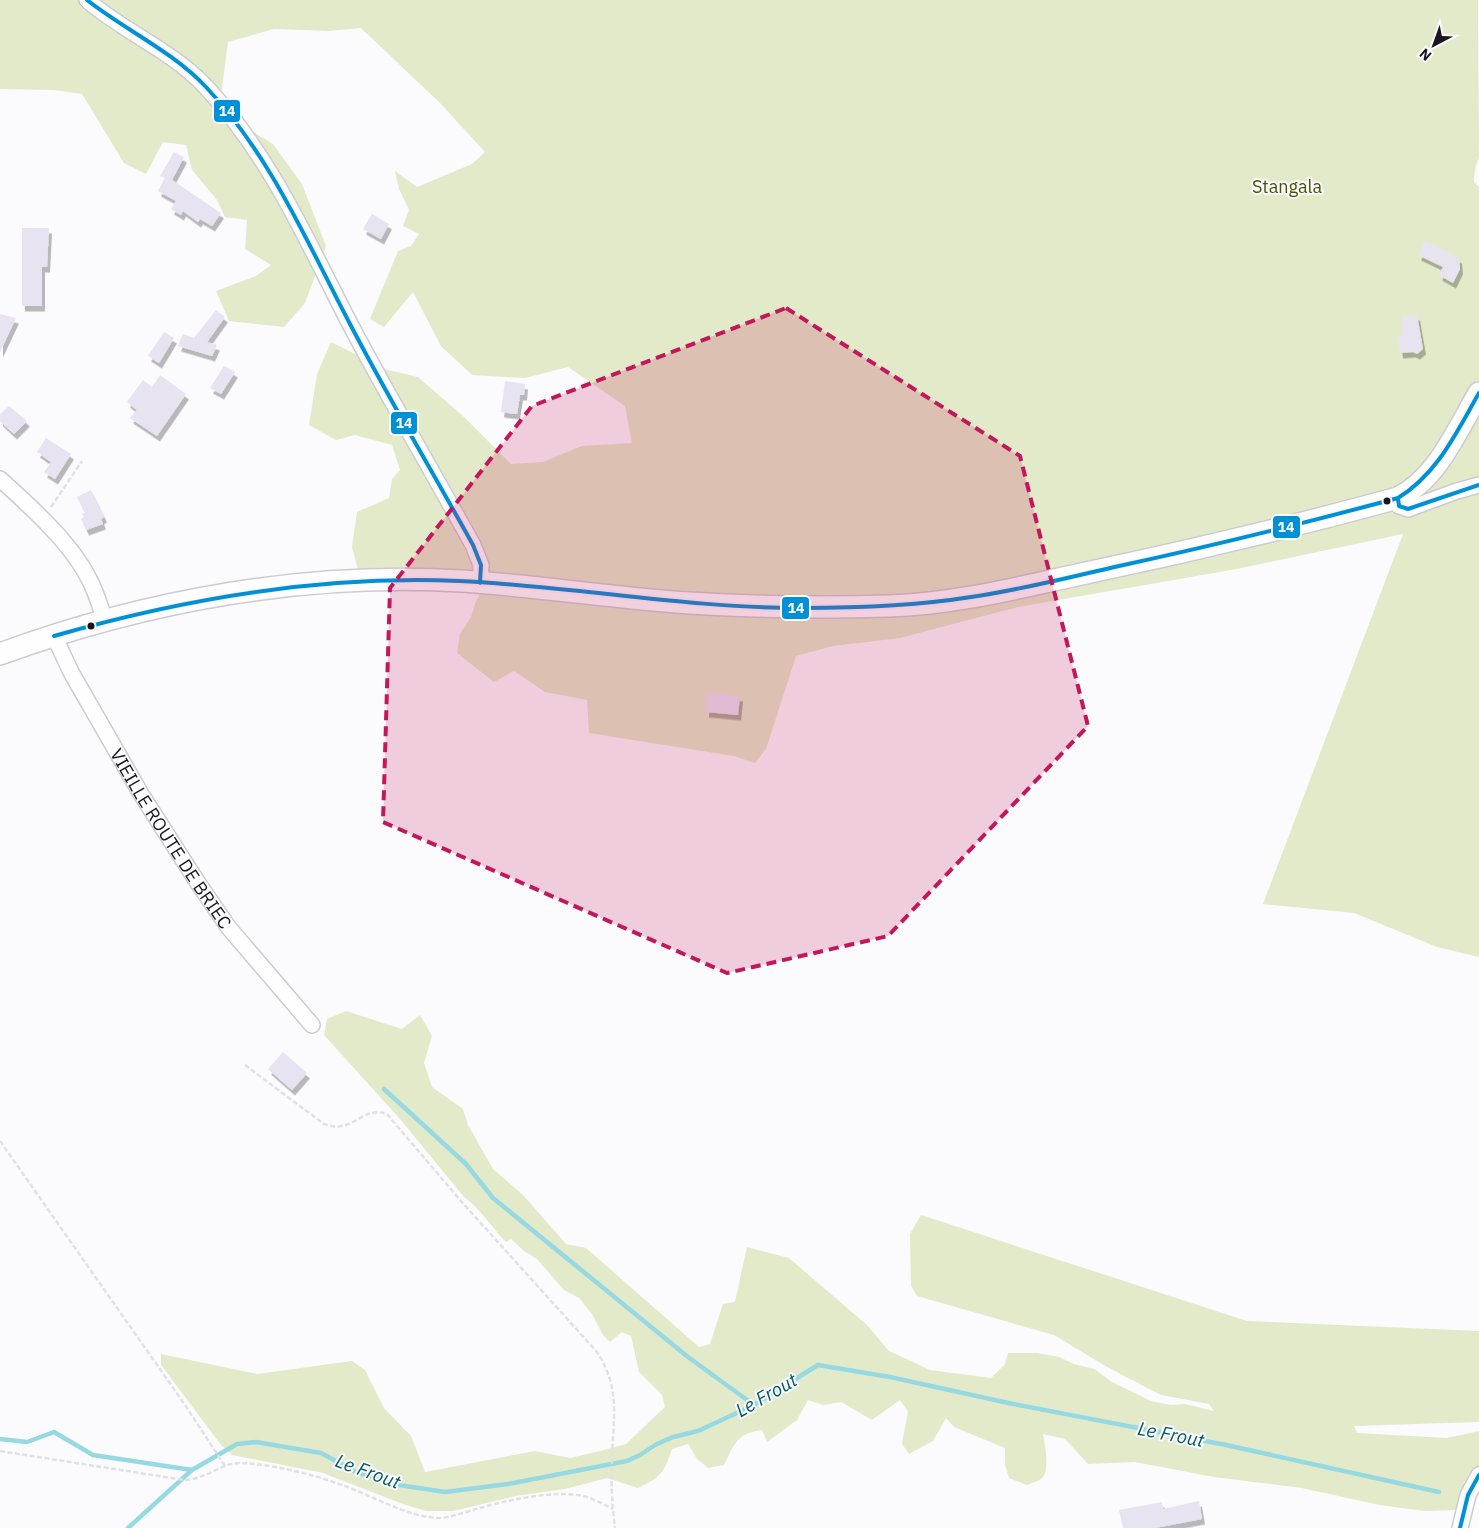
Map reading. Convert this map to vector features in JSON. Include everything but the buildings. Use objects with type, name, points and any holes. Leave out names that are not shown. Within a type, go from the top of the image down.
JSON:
[{"type":"street","points":[[87,0],[186,67],[218,100],[254,146],[288,201],[354,330],[473,544],[481,565],[480,583]]},
{"type":"street","points":[[0,654],[105,621],[177,603],[288,585],[344,581],[480,583],[687,603],[756,607],[904,605],[956,600],[1034,585],[1275,530],[1398,498],[1416,488],[1430,474],[1479,393]]},
{"type":"street","points":[[0,479],[42,520],[80,563],[93,588],[105,621]]},
{"type":"street","points":[[1398,498],[1399,506],[1408,509],[1479,485]]},
{"type":"street","name":"VIEILLE ROUTE DE BRIEC","points":[[54,636],[72,674],[141,794],[198,883],[229,928],[312,1025]]},
{"type":"street","points":[[1460,1528],[1468,1495],[1479,1475]]},
{"type":"path","points":[[42,520],[82,461]]},
{"type":"path","points":[[245,1065],[324,1124],[331,1127],[351,1124],[365,1115],[380,1111],[387,1114],[460,1200],[597,1352],[607,1368],[615,1392],[612,1460],[615,1528]]},
{"type":"path","points":[[0,1141],[226,1466]]},
{"type":"path","points":[[0,1451],[184,1480],[204,1477],[226,1466],[243,1463],[299,1473],[342,1484],[419,1514],[433,1517],[462,1514],[481,1507],[560,1494],[579,1495],[613,1509]]},
{"type":"highlighted area","points":[[786,308],[1020,456],[1088,726],[888,936],[727,973],[383,822],[390,588],[532,406]]},
{"type":"green space","name":"Stangala","points":[[0,0],[1478,0],[1479,157],[1475,168],[1474,182],[1479,187],[1479,957],[1437,947],[1354,913],[1263,904],[1403,534],[1237,569],[1018,607],[900,638],[833,646],[796,656],[766,749],[755,763],[734,756],[589,733],[587,700],[545,692],[514,671],[494,682],[457,653],[460,634],[471,617],[476,601],[491,577],[359,574],[352,547],[357,512],[389,498],[392,479],[400,470],[392,445],[355,435],[336,440],[309,425],[317,374],[331,342],[388,370],[418,377],[464,417],[511,464],[543,462],[582,446],[632,443],[625,406],[568,367],[525,378],[472,375],[441,346],[413,292],[384,327],[370,319],[398,251],[411,246],[419,234],[403,226],[409,210],[399,189],[395,171],[417,187],[472,164],[485,152],[441,104],[361,28],[329,31],[274,29],[228,42],[219,111],[273,144],[302,184],[326,246],[305,303],[284,327],[229,321],[216,291],[256,276],[271,265],[245,249],[247,220],[225,217],[217,200],[192,170],[186,145],[163,142],[146,174],[124,163],[82,94],[54,90],[0,89]]},
{"type":"green space","points":[[346,1011],[402,1029],[420,1015],[432,1036],[424,1063],[432,1087],[463,1109],[468,1125],[493,1169],[523,1195],[566,1244],[586,1248],[699,1347],[710,1344],[723,1304],[735,1302],[747,1247],[789,1258],[867,1325],[889,1351],[930,1370],[991,1378],[1005,1364],[1008,1353],[1037,1353],[1059,1357],[1074,1364],[1094,1369],[1112,1382],[1151,1401],[1170,1405],[1185,1404],[1214,1411],[1209,1404],[1161,1395],[1107,1367],[1054,1335],[917,1296],[911,1286],[910,1234],[921,1215],[1247,1321],[1479,1331],[1479,1422],[1354,1426],[1357,1433],[1447,1438],[1479,1431],[1479,1469],[1457,1510],[1425,1511],[1379,1505],[1302,1488],[1214,1477],[1135,1462],[1088,1464],[1065,1439],[1043,1434],[1046,1470],[1041,1479],[1027,1485],[1009,1478],[1005,1465],[1005,1448],[954,1427],[946,1418],[933,1441],[909,1454],[902,1444],[908,1411],[900,1400],[872,1420],[841,1402],[823,1405],[808,1400],[797,1420],[767,1442],[762,1430],[741,1437],[734,1445],[724,1465],[708,1468],[697,1459],[688,1444],[672,1449],[667,1464],[661,1473],[652,1481],[638,1488],[607,1478],[565,1489],[516,1496],[453,1511],[426,1511],[323,1473],[232,1455],[221,1445],[161,1365],[161,1354],[257,1374],[352,1361],[365,1370],[384,1408],[411,1436],[425,1472],[535,1451],[570,1458],[626,1444],[665,1407],[662,1395],[639,1372],[631,1336],[622,1332],[610,1342],[603,1335],[592,1314],[579,1298],[564,1290],[537,1259],[524,1251],[511,1239],[506,1242],[464,1197],[400,1119],[324,1035],[327,1019]]},
{"type":"waterway","points":[[384,1089],[466,1164],[493,1198],[688,1357],[754,1405]]},
{"type":"waterway","name":"Le Frout","points":[[128,1528],[192,1470],[237,1444],[256,1442],[321,1453],[356,1472],[399,1485],[445,1492],[508,1484],[627,1461],[673,1437],[698,1431],[754,1405],[818,1365],[890,1377],[1013,1404],[1226,1445],[1439,1492]]},
{"type":"waterway","points":[[0,1439],[27,1442],[54,1432],[93,1455],[192,1470]]},
{"type":"transit line","name":"14","points":[[87,0],[193,74],[229,113],[249,141],[286,200],[365,352],[473,545],[481,565],[480,583]]},
{"type":"transit line","name":"14","points":[[54,636],[104,622],[204,600],[254,592],[356,582],[407,580],[459,581],[544,587],[672,601],[800,608],[907,604],[990,594],[1224,542],[1398,498],[1424,477],[1435,464],[1454,437],[1479,393]]},
{"type":"transit line","name":"14","points":[[1398,499],[1399,506],[1408,509],[1479,485]]},
{"type":"transit line","name":"14","points":[[1460,1528],[1468,1495],[1479,1475]]}]
